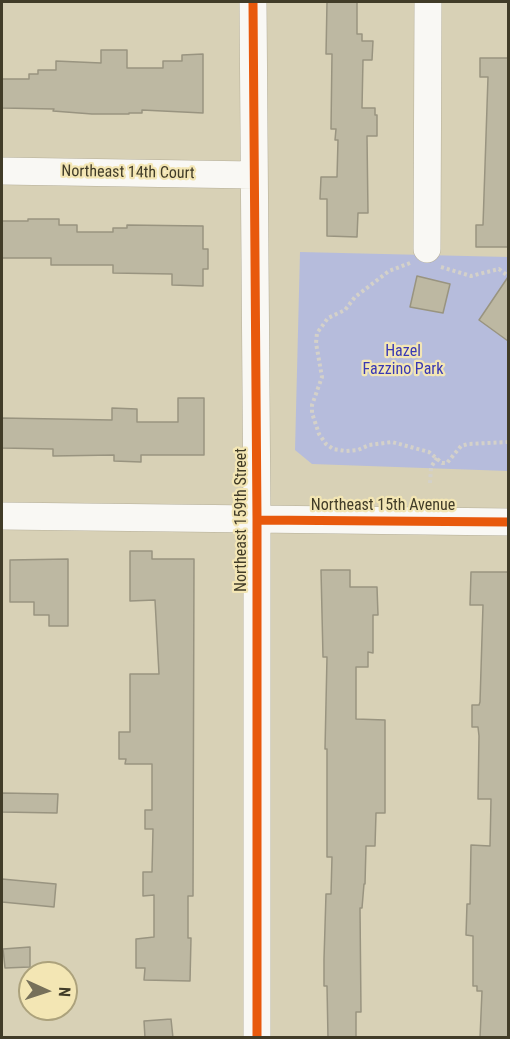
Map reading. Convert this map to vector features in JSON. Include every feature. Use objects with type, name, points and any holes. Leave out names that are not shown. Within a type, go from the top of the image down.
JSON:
[{"type":"street","name":"Northeast 159th Street","points":[[253,2],[257,520],[257,1038]]},
{"type":"street","points":[[425,259],[429,2]]},
{"type":"street","name":"Northeast 14th Court","points":[[2,171],[254,176]]},
{"type":"street","name":"Northeast 15th Avenue","points":[[2,516],[508,522]]},
{"type":"path","points":[[508,276],[495,269],[471,276],[425,259],[388,271],[356,297],[345,310],[328,318],[317,333],[316,343],[322,377],[313,397],[312,413],[319,434],[326,444],[333,449],[346,451],[392,442],[429,452],[442,463],[447,463],[461,446],[508,442]]},
{"type":"path","points":[[430,483],[431,467],[436,458]]},
{"type":"green space","name":"Hazel Fazzino Park","points":[[300,252],[508,257],[508,471],[312,464],[295,450]]},
{"type":"building","points":[[327,2],[357,2],[357,34],[362,34],[362,41],[373,41],[372,60],[363,60],[362,108],[375,108],[377,136],[367,136],[368,213],[358,213],[357,237],[327,236],[327,199],[320,199],[321,177],[337,177],[338,140],[335,140],[336,129],[331,129],[332,54],[326,54]]},
{"type":"building","points":[[101,50],[127,50],[127,68],[163,68],[163,61],[182,61],[182,55],[203,54],[203,113],[142,110],[142,113],[92,114],[53,111],[54,109],[2,108],[2,79],[29,79],[29,74],[38,74],[38,70],[56,70],[56,61],[101,63]]},
{"type":"building","points":[[480,58],[508,58],[508,247],[476,247],[476,225],[483,225],[488,77],[480,77]]},
{"type":"building","points":[[28,219],[59,219],[59,225],[77,225],[77,232],[113,232],[113,228],[127,228],[127,225],[203,226],[203,249],[208,249],[208,269],[203,269],[203,286],[172,285],[172,274],[113,273],[113,265],[51,265],[51,258],[2,258],[2,221],[28,221]]},
{"type":"building","points":[[417,276],[450,284],[443,313],[410,307]]},
{"type":"building","points":[[508,277],[508,341],[479,320]]},
{"type":"building","points":[[178,398],[204,398],[204,455],[141,455],[141,462],[114,461],[114,455],[53,456],[53,449],[2,448],[2,418],[112,420],[112,408],[137,409],[137,422],[178,422]]},
{"type":"building","points":[[130,551],[152,551],[152,559],[194,559],[193,896],[188,896],[188,938],[191,938],[190,981],[144,980],[145,968],[136,968],[136,939],[154,937],[154,895],[143,896],[143,872],[152,872],[153,829],[145,829],[145,810],[152,810],[152,764],[125,764],[126,759],[119,759],[119,732],[130,732],[130,674],[159,674],[155,600],[130,601]]},
{"type":"building","points":[[68,559],[68,626],[49,626],[49,615],[34,615],[34,602],[10,602],[10,560]]},
{"type":"building","points":[[321,570],[350,570],[350,587],[377,587],[378,615],[373,615],[373,653],[368,652],[368,667],[356,667],[356,719],[385,720],[385,813],[376,813],[375,846],[366,846],[365,884],[362,908],[360,908],[361,1012],[356,1012],[356,1038],[328,1038],[327,986],[324,986],[326,894],[331,894],[332,857],[327,857],[327,749],[325,749],[327,657],[323,657]]},
{"type":"building","points":[[471,572],[508,572],[508,1038],[480,1038],[482,991],[477,991],[477,986],[473,986],[473,936],[466,935],[467,904],[470,904],[471,845],[490,846],[491,799],[478,799],[479,736],[478,727],[472,727],[472,705],[479,705],[480,702],[483,605],[470,605]]},
{"type":"building","points":[[2,793],[58,794],[57,813],[2,812]]},
{"type":"building","points":[[2,879],[56,884],[54,907],[2,902]]},
{"type":"building","points":[[30,947],[30,961],[18,961],[18,967],[5,968],[3,949]]},
{"type":"building","points":[[171,1019],[173,1038],[145,1038],[144,1021]]},
{"type":"cycle path","points":[[253,2],[257,520],[257,1038]]},
{"type":"cycle path","points":[[257,520],[508,522]]}]
